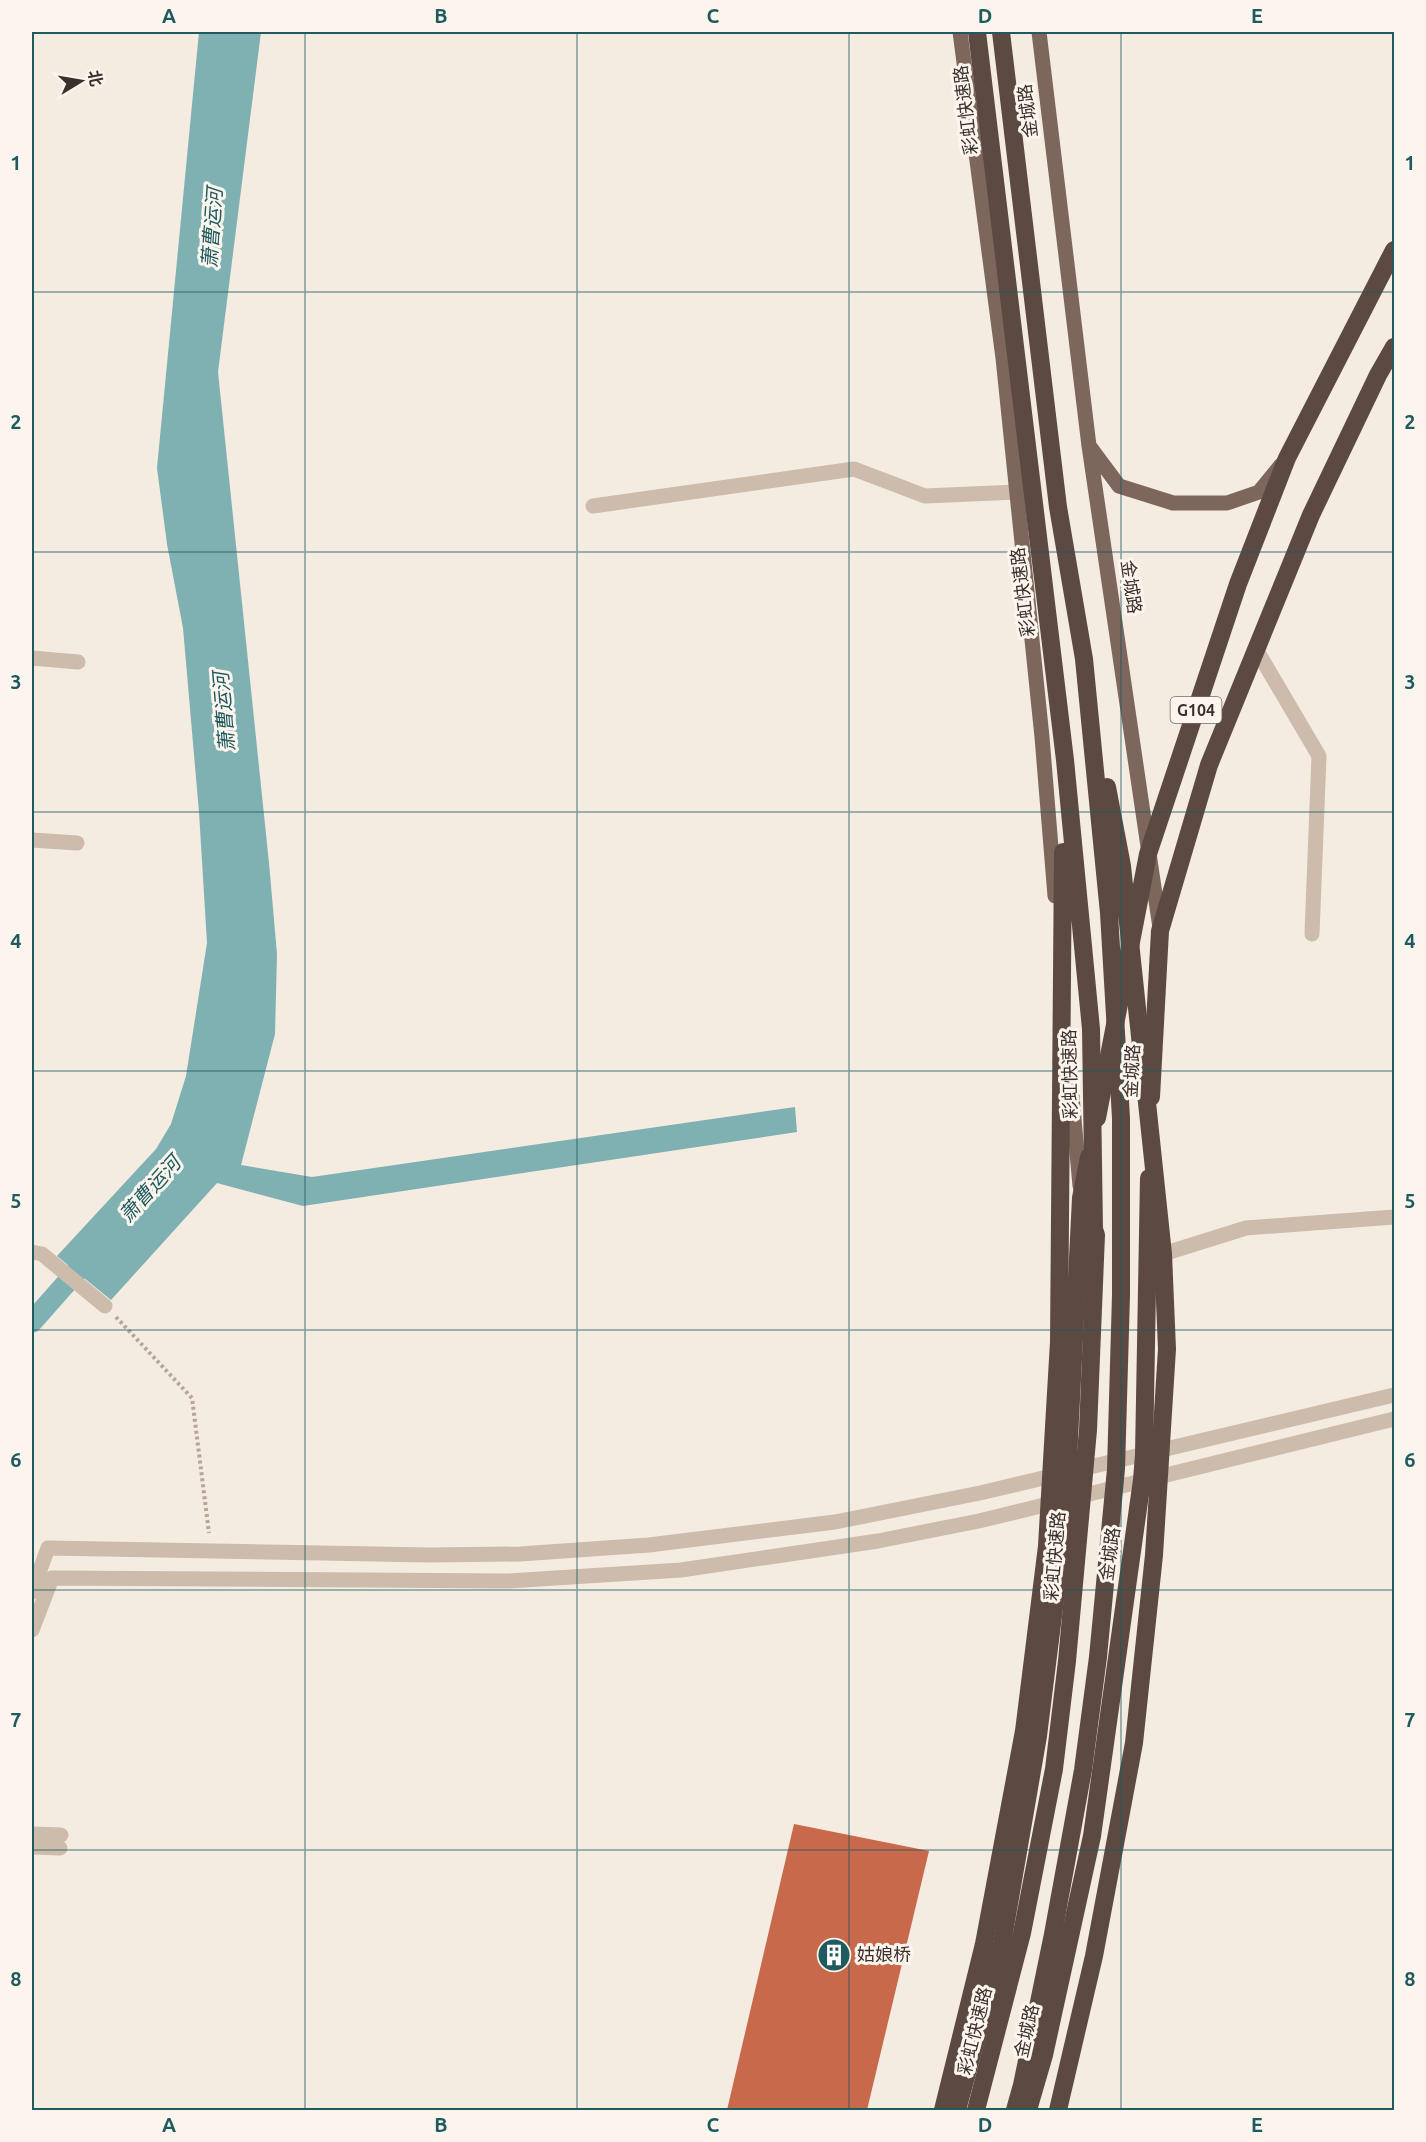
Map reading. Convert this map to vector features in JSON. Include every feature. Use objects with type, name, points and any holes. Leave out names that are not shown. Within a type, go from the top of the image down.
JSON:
[{"type":"highway","name":"彩虹快速路","points":[[976,2110],[1022,1933],[1054,1769],[1088,1430],[1096,1235],[1094,1229],[1091,1029],[1065,760],[978,32]]},
{"type":"highway","points":[[1001,32],[1058,507],[1122,866],[1163,1254],[1167,1349],[1154,1555],[1134,1743],[1094,1956],[1058,2110]]},
{"type":"highway","name":"G104","points":[[1081,1198],[1148,854],[1238,584],[1287,458],[1395,250]]},
{"type":"highway","name":"G104","points":[[1160,931],[1209,765],[1311,515],[1378,375],[1395,347]]},
{"type":"highway","points":[[1015,2110],[1053,1934],[1083,1770],[1098,1657],[1116,1469],[1121,1295],[1121,1118],[1109,913],[1084,659]]},
{"type":"highway","points":[[943,2110],[984,1944],[1024,1731],[1047,1546],[1059,1342],[1065,760]]},
{"type":"highway","name":"金城路","points":[[1028,2110],[1044,2055],[1092,1836],[1142,1479],[1150,1124],[1160,931]]},
{"type":"highway","points":[[957,2110],[1002,1944],[1038,1736],[1066,1499],[1081,1198]]},
{"type":"main road","points":[[960,32],[1003,358],[1017,492],[1042,737],[1081,1198]]},
{"type":"main road","name":"金城路","points":[[1039,32],[1089,446],[1160,931]]},
{"type":"main road","points":[[1089,446],[1119,486],[1173,502],[1227,503],[1259,492],[1287,458]]},
{"type":"street","points":[[593,506],[854,469],[925,496],[1017,492]]},
{"type":"street","points":[[1256,649],[1318,756],[1312,934]]},
{"type":"street","points":[[32,658],[78,662]]},
{"type":"street","points":[[32,840],[77,843]]},
{"type":"street","points":[[1163,1254],[1246,1228],[1395,1217]]},
{"type":"street","points":[[37,1253],[105,1306]]},
{"type":"street","points":[[32,1592],[48,1548],[429,1555],[520,1554],[649,1545],[834,1522],[980,1493],[1395,1395]]},
{"type":"street","points":[[32,1630],[52,1578],[508,1581],[681,1570],[878,1541],[979,1521],[1142,1479],[1395,1419]]},
{"type":"street","points":[[32,1834],[60,1842],[32,1847]]},
{"type":"path","points":[[105,1306],[192,1398],[211,1551]]},
{"type":"water","points":[[199,32],[261,32],[218,372],[277,954],[275,1034],[241,1165],[312,1177],[795,1107],[797,1132],[303,1206],[217,1183],[111,1300],[57,1256],[156,1149],[171,1124],[186,1076],[207,943],[199,812],[183,628],[167,544],[157,468]]},
{"type":"building","name":"姑娘桥","points":[[794,1824],[929,1851],[867,2110],[727,2110]]},
{"type":"waterway","name":"萧曹运河","points":[[32,1322],[85,1262]]},
{"type":"place","name":"姑娘桥","points":[[834,1955]]}]
